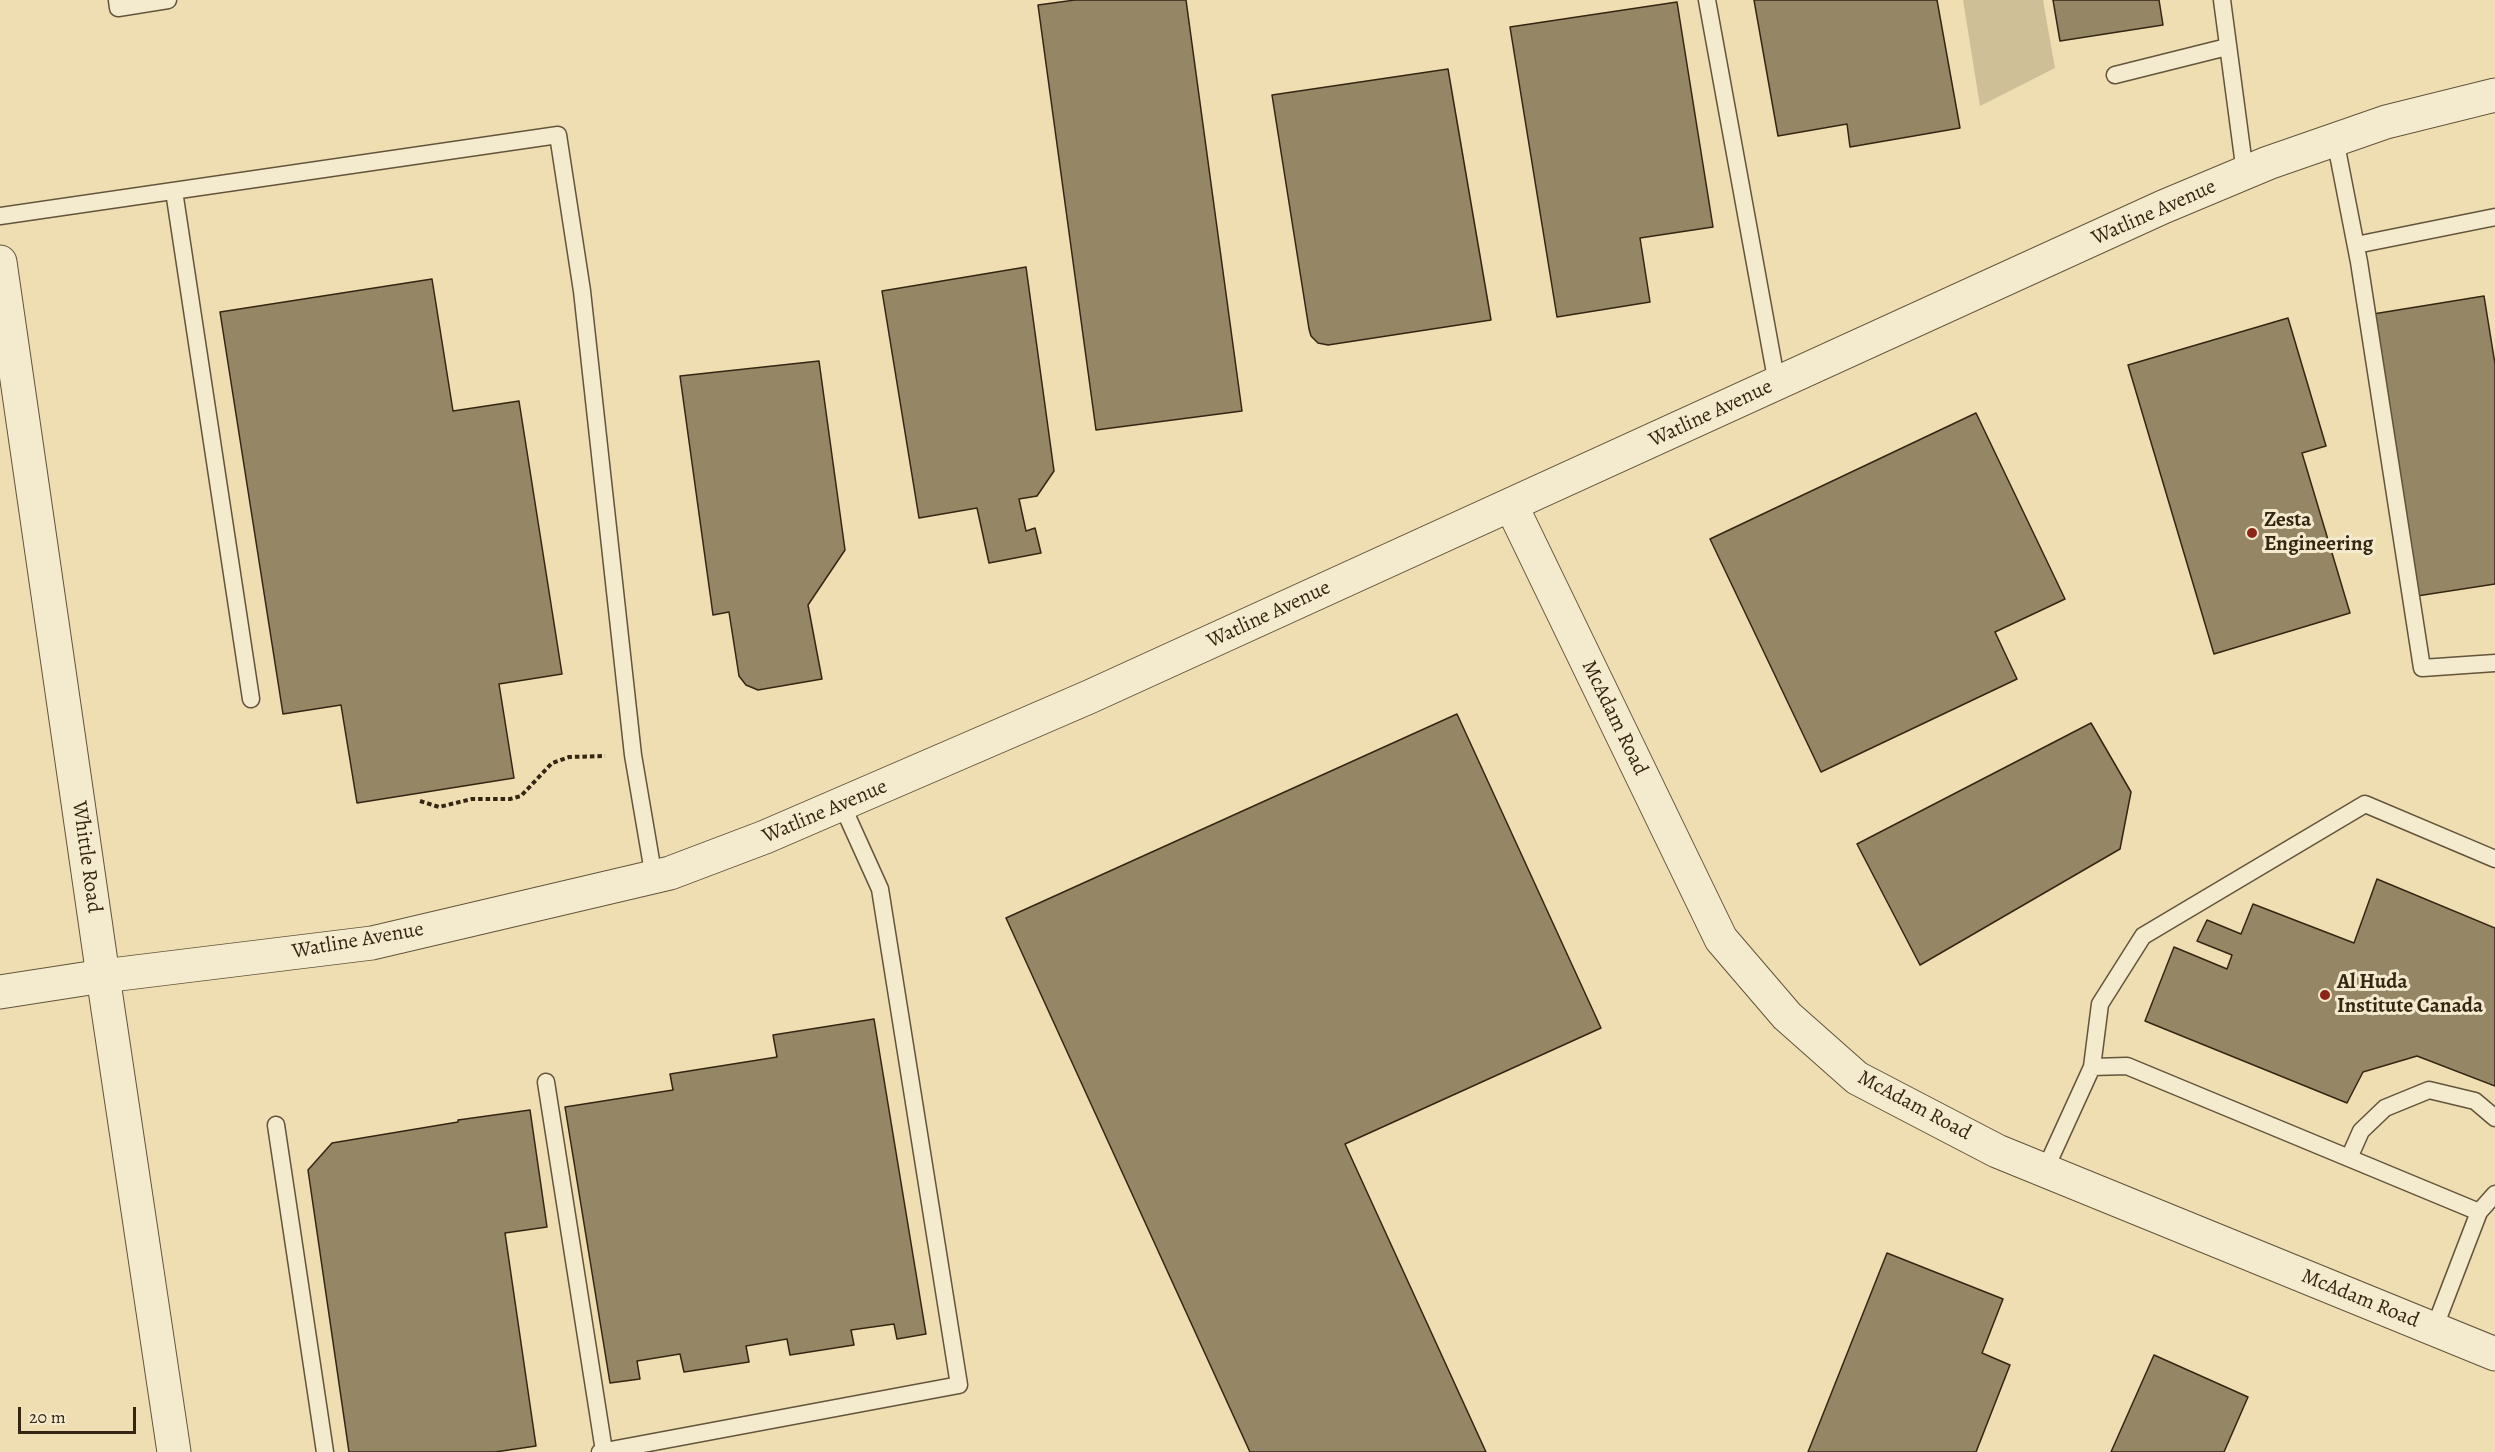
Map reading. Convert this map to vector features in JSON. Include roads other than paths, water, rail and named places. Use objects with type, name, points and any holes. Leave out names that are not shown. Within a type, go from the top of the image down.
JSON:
[{"type":"street","name":"Watline Avenue","points":[[0,992],[103,976],[372,943],[654,878],[765,837],[1079,702],[2163,207],[2268,163],[2386,122],[2495,95]]},
{"type":"street","name":"Whittle Road","points":[[0,262],[174,1452]]},
{"type":"street","name":"McAdam Road","points":[[1511,505],[1721,939],[1787,1016],[1857,1078],[1997,1150],[2495,1354]]},
{"type":"lane","points":[[117,0],[118,8],[168,0]]},
{"type":"lane","points":[[1707,0],[1777,384]]},
{"type":"lane","points":[[2222,0],[2246,173]]},
{"type":"lane","points":[[2115,75],[2227,48]]},
{"type":"lane","points":[[0,216],[558,135],[582,291],[633,755],[654,878]]},
{"type":"lane","points":[[2335,140],[2356,246],[2422,668],[2495,663]]},
{"type":"lane","points":[[174,191],[251,699]]},
{"type":"lane","points":[[2356,246],[2495,217]]},
{"type":"lane","points":[[2045,1170],[2092,1067],[2100,1004],[2144,936],[2365,804],[2493,853]]},
{"type":"lane","points":[[546,1082],[602,1452],[958,1384],[880,889],[842,805]]},
{"type":"lane","points":[[2092,1067],[2127,1066],[2479,1212]]},
{"type":"lane","points":[[2349,1158],[2361,1131],[2385,1108],[2429,1090],[2475,1101],[2495,1118]]},
{"type":"lane","points":[[276,1125],[325,1452]]},
{"type":"lane","points":[[2434,1329],[2479,1212],[2495,1194]]},
{"type":"place","name":"Zesta Engineering","points":[[2252,533]]},
{"type":"place","name":"Al Huda Institute Canada","points":[[2325,995]]}]
